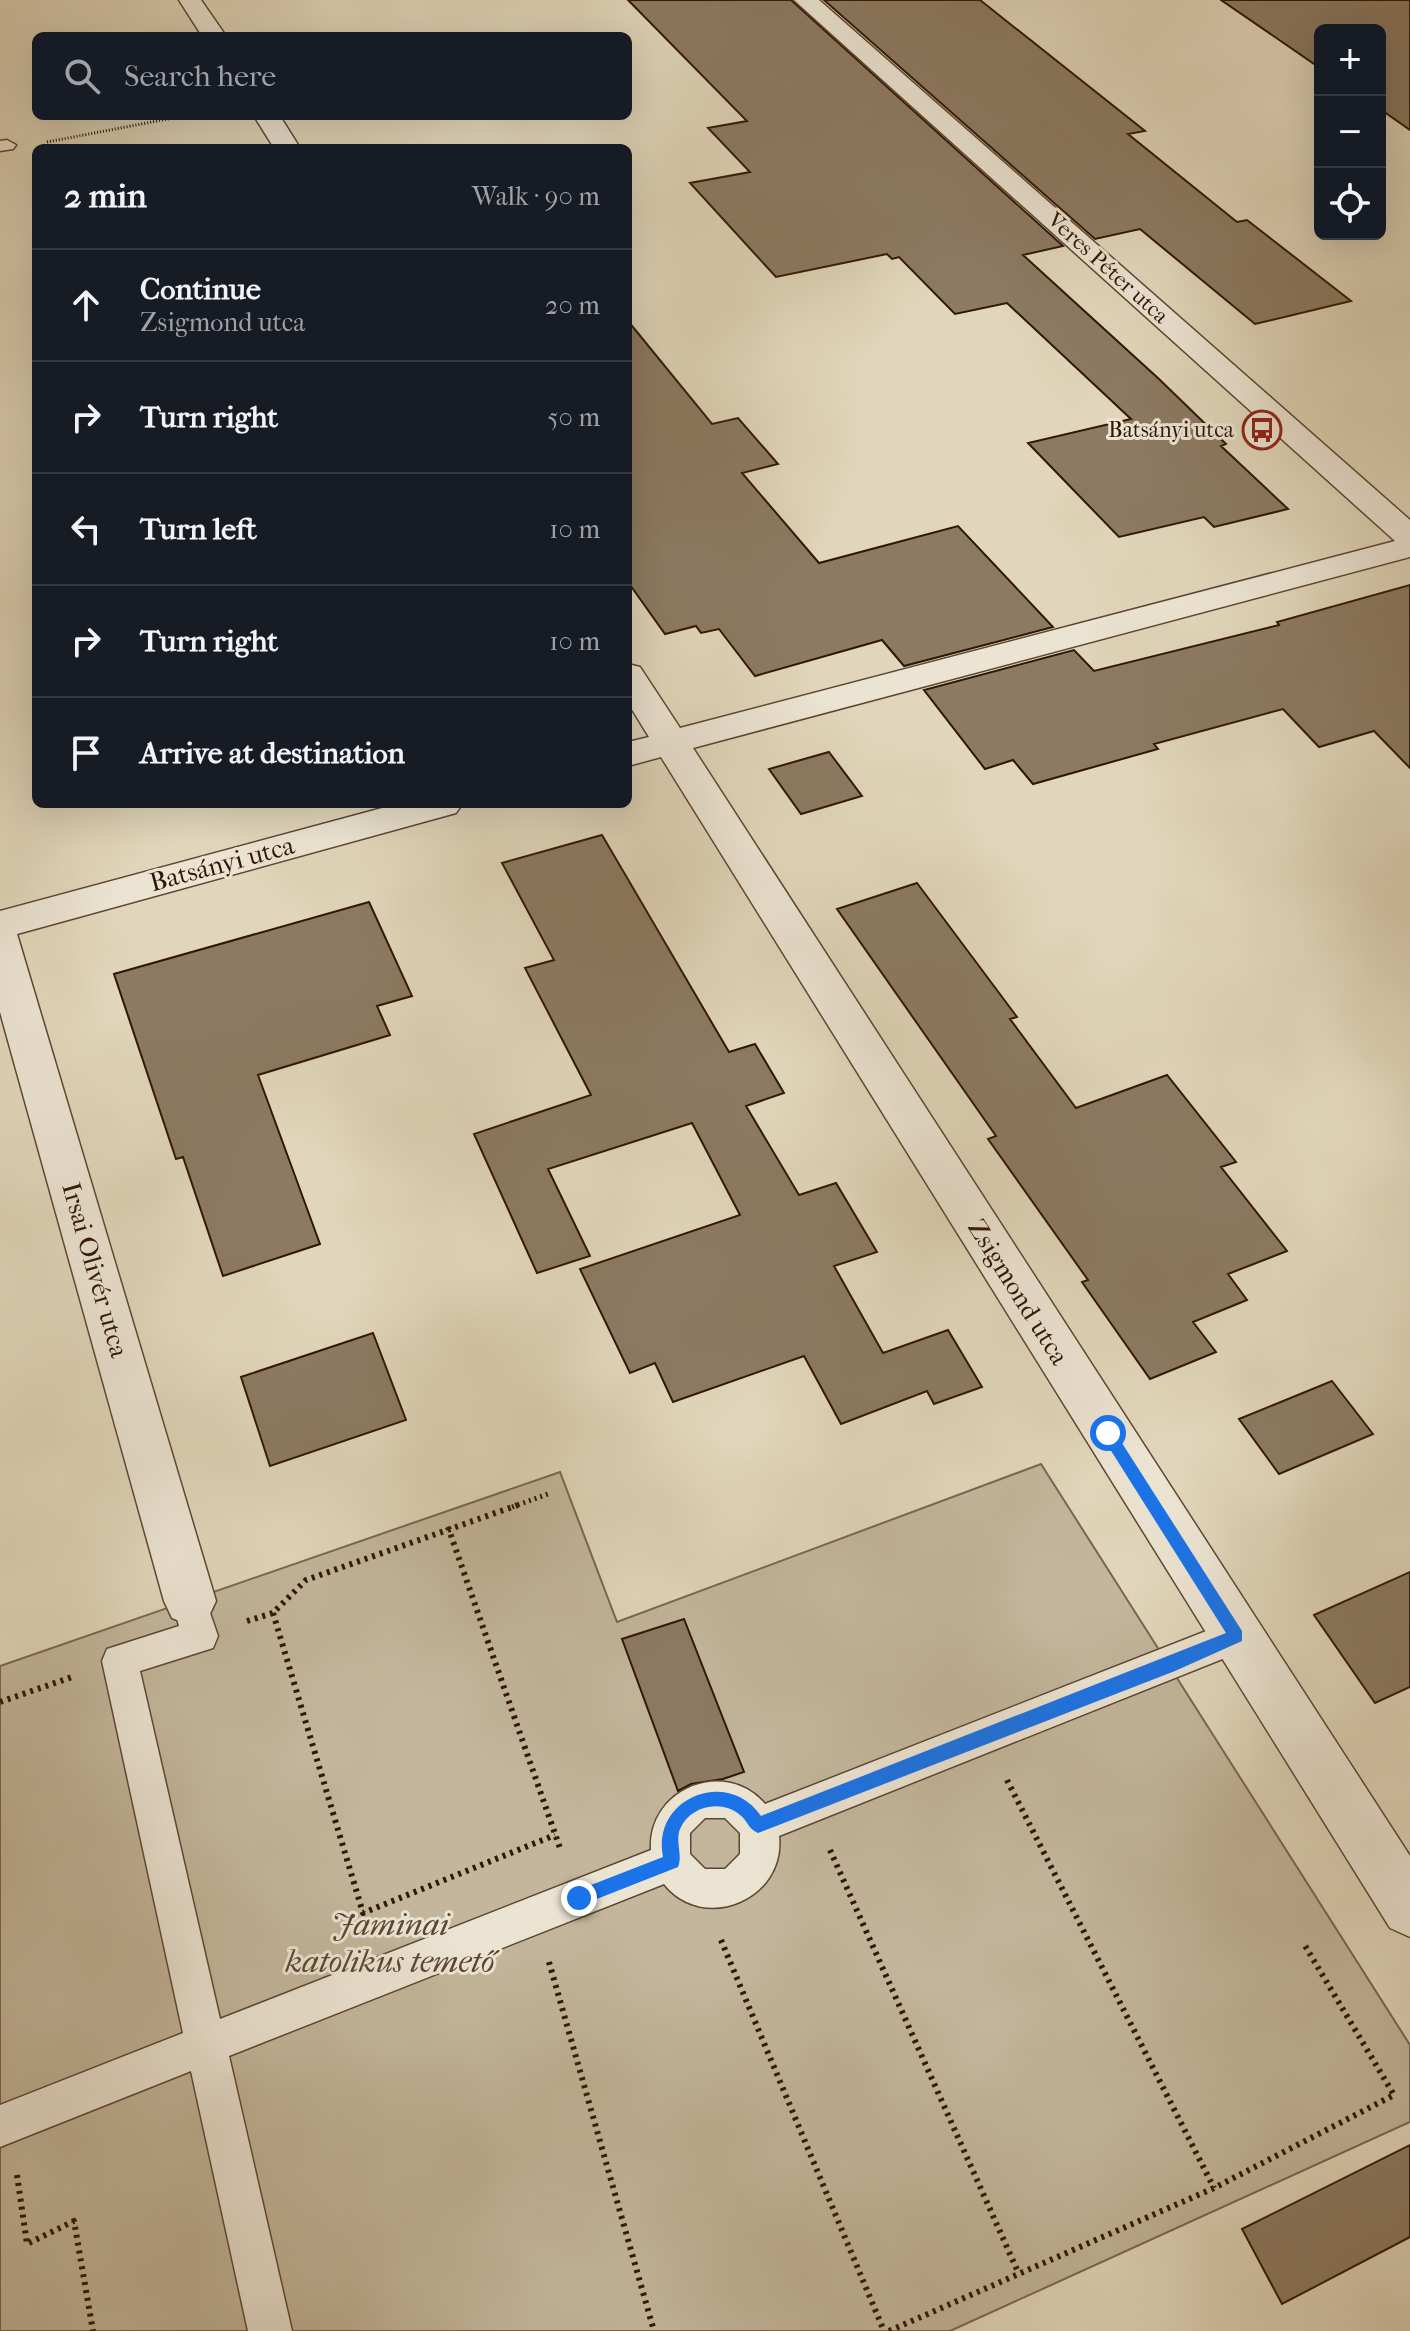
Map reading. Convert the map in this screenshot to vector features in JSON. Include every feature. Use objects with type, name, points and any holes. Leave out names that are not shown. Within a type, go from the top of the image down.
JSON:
[{"type":"street","points":[[190,0],[211,32]]},
{"type":"street","name":"Veres Péter utca","points":[[805,0],[1410,537]]},
{"type":"street","points":[[270,120],[284,144]]},
{"type":"street","points":[[648,748],[1410,547]]},
{"type":"street","name":"Zsigmond utca","points":[[632,690],[648,748],[1237,1636],[1410,1908]]},
{"type":"street","name":"Batsányi utca","points":[[0,925],[428,808]]},
{"type":"street","name":"Irsai Olivér utca","points":[[0,940],[190,1601]]},
{"type":"lane","points":[[190,1601],[200,1636],[120,1661],[270,2331]]},
{"type":"lane","points":[[758,1825],[1237,1636]]},
{"type":"lane","points":[[714,1798],[733,1801],[748,1810],[758,1825],[761,1842],[759,1860],[749,1876],[734,1886],[716,1890],[698,1886],[683,1877],[672,1861],[669,1844],[673,1827],[682,1811],[697,1801],[714,1798]]},
{"type":"lane","points":[[4,2124],[672,1861]]},
{"type":"path","points":[[45,142],[162,120]]},
{"type":"path","points":[[548,1494],[306,1580],[273,1613],[363,1913],[555,1835]]},
{"type":"path","points":[[448,1527],[579,1898]]},
{"type":"path","points":[[0,1702],[120,1661]]},
{"type":"path","points":[[985,1737],[1214,2188]]},
{"type":"path","points":[[810,1805],[1018,2272]]},
{"type":"path","points":[[716,1890],[711,1915],[886,2331],[1214,2188],[1394,2095],[1304,1944]]},
{"type":"path","points":[[535,1915],[654,2331]]},
{"type":"path","points":[[4,2124],[27,2244],[74,2221],[93,2331]]},
{"type":"green space","name":"Jaminai katolikus temető","points":[[1041,1464],[1410,2045],[1410,2122],[950,2331],[0,2331],[0,1666],[560,1472],[617,1622]]},
{"type":"building","points":[[628,0],[791,0],[1063,246],[1023,255],[1159,379],[1226,444],[1221,446],[1288,509],[1214,527],[1204,517],[1119,537],[1028,443],[1131,419],[1007,303],[955,314],[899,257],[892,259],[887,254],[776,277],[690,183],[750,172],[708,128],[747,121]]},
{"type":"building","points":[[824,0],[980,0],[1145,131],[1128,134],[1237,222],[1247,220],[1351,301],[1255,324],[1140,229],[1095,239]]},
{"type":"building","points":[[1221,0],[1410,0],[1410,130],[1386,113],[1386,24],[1314,24],[1314,64]]},
{"type":"building","points":[[632,326],[712,424],[738,418],[778,464],[742,473],[819,563],[958,526],[1053,627],[904,666],[882,640],[755,676],[719,629],[701,633],[696,626],[665,634],[632,588]]},
{"type":"building","points":[[1410,585],[1410,768],[1374,731],[1319,747],[1283,709],[1154,744],[1158,749],[1033,784],[1013,760],[985,769],[924,690],[1074,650],[1094,671],[1279,625],[1277,622]]},
{"type":"building","points":[[829,752],[862,796],[801,814],[769,769]]},
{"type":"building","points":[[602,835],[729,1052],[755,1044],[784,1093],[746,1106],[799,1195],[836,1183],[877,1252],[834,1266],[883,1353],[948,1330],[982,1387],[934,1404],[927,1391],[841,1424],[804,1356],[673,1402],[655,1363],[630,1373],[580,1269],[740,1215],[692,1123],[548,1169],[590,1256],[537,1273],[474,1134],[591,1095],[525,968],[554,960],[502,863]]},
{"type":"building","points":[[917,883],[1017,1017],[1010,1019],[1076,1108],[1167,1075],[1236,1162],[1221,1167],[1287,1251],[1228,1274],[1247,1300],[1193,1322],[1216,1352],[1150,1379],[1082,1282],[1088,1280],[988,1139],[996,1136],[837,909]]},
{"type":"building","points":[[369,902],[412,996],[377,1006],[390,1035],[258,1075],[320,1244],[223,1276],[183,1157],[176,1159],[114,974]]},
{"type":"building","points":[[373,1333],[406,1420],[270,1466],[241,1377]]},
{"type":"building","points":[[1332,1381],[1373,1434],[1279,1474],[1239,1419]]},
{"type":"building","points":[[1410,1572],[1410,1687],[1375,1703],[1314,1615]]},
{"type":"building","points":[[684,1619],[744,1772],[691,1784],[678,1791],[622,1639]]},
{"type":"building","points":[[1410,2145],[1410,2237],[1282,2304],[1242,2229]]},
{"type":"place","name":"Batsányi utca","points":[[1262,430]]},
{"type":"route","points":[[579,1898],[672,1861],[669,1844],[673,1827],[682,1811],[697,1801],[714,1798],[733,1801],[748,1810],[758,1825],[1237,1636],[1108,1433]]}]
